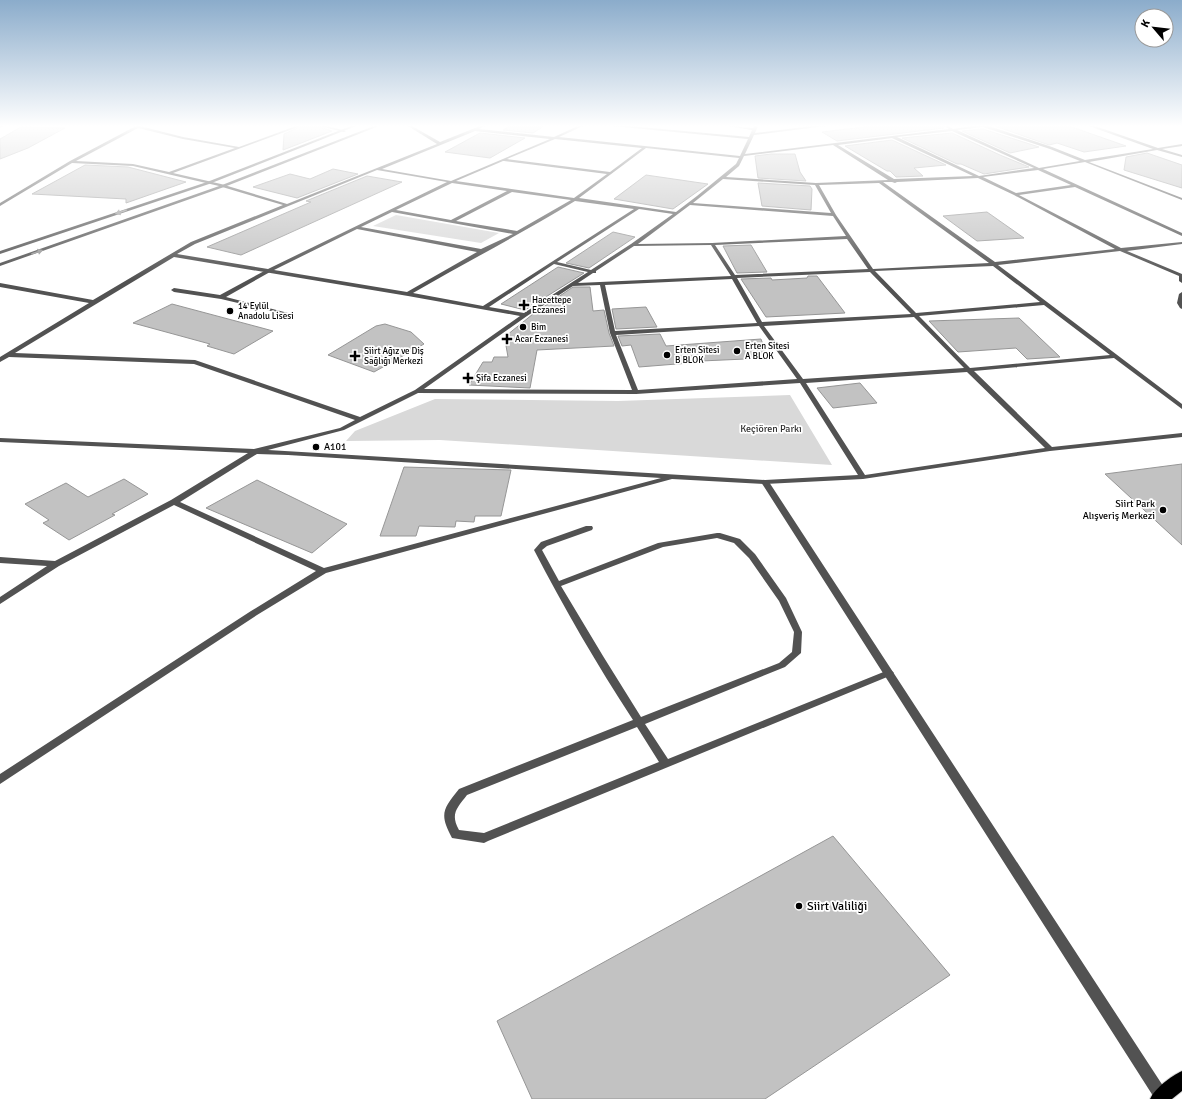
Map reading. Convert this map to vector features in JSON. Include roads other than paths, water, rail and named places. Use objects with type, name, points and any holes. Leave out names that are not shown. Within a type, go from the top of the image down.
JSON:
[{"type":"main road","points":[[1160,1098],[1182,1080]]},
{"type":"street","points":[[0,205],[45,177]]},
{"type":"street","points":[[183,177],[223,186],[287,205]]},
{"type":"street","points":[[0,253],[223,177]]},
{"type":"street","points":[[0,265],[246,177]]},
{"type":"street","points":[[0,360],[193,243],[356,177]]},
{"type":"street","points":[[423,177],[675,213]]},
{"type":"street","points":[[221,297],[268,271],[461,177]]},
{"type":"street","points":[[408,294],[482,250],[518,233],[575,199],[605,177]]},
{"type":"street","points":[[887,177],[895,182]]},
{"type":"street","points":[[0,601],[56,564],[174,502],[256,451],[342,429],[417,391],[525,315],[594,272],[633,245],[722,178],[816,184],[895,182],[972,177]]},
{"type":"street","points":[[978,177],[1015,194],[1121,250],[1181,275],[1182,281]]},
{"type":"street","points":[[1057,177],[1182,235]]},
{"type":"street","points":[[1127,177],[1182,199]]},
{"type":"street","points":[[880,182],[994,264],[1182,407]]},
{"type":"street","points":[[816,184],[834,215],[871,270],[969,370],[1050,449]]},
{"type":"street","points":[[1015,194],[1076,186]]},
{"type":"street","points":[[452,221],[512,190]]},
{"type":"street","points":[[689,204],[834,215]]},
{"type":"street","points":[[483,308],[638,208]]},
{"type":"street","points":[[392,211],[518,233]]},
{"type":"street","points":[[357,228],[482,250]]},
{"type":"street","points":[[633,245],[712,244],[850,237]]},
{"type":"street","points":[[572,285],[994,264],[1182,243]]},
{"type":"street","points":[[712,244],[734,277],[761,325],[802,382],[863,477]]},
{"type":"street","points":[[173,255],[525,315]]},
{"type":"street","points":[[554,263],[594,272]]},
{"type":"street","points":[[602,283],[613,333],[636,392]]},
{"type":"street","points":[[0,285],[94,302]]},
{"type":"street","points":[[0,291],[8,287]]},
{"type":"street","points":[[174,290],[221,297],[286,314]]},
{"type":"street","points":[[1182,294],[1180,303],[1182,307]]},
{"type":"street","points":[[613,333],[915,315],[1046,303]]},
{"type":"street","points":[[8,355],[195,362],[361,420]]},
{"type":"street","points":[[417,391],[636,392],[969,370],[1116,356]]},
{"type":"street","points":[[0,440],[256,451],[765,482],[863,477],[1050,449],[1182,435]]},
{"type":"street","points":[[0,780],[254,613],[323,571],[676,476]]},
{"type":"street","points":[[765,482],[889,673],[1160,1098]]},
{"type":"street","points":[[174,502],[323,571]]},
{"type":"street","points":[[589,528],[544,544],[538,550],[556,585],[666,764]]},
{"type":"street","points":[[556,585],[661,545],[717,535],[737,541],[752,556],[783,600],[798,632],[796,653],[782,665],[463,792],[449,810],[450,824],[456,835],[484,838],[889,673]]},
{"type":"street","points":[[0,560],[56,564]]},
{"type":"place","name":"Hacettepe Eczanesi","points":[[524,305]]},
{"type":"place","name":"14 Eylül Anadolu Lisesi","points":[[230,311]]},
{"type":"place","name":"Bim","points":[[523,327]]},
{"type":"place","name":"Acar Eczanesi","points":[[507,339]]},
{"type":"place","name":"Erten Sitesi A BLOK","points":[[737,351]]},
{"type":"place","name":"Erten Sitesi B BLOK","points":[[667,355]]},
{"type":"place","name":"Siirt Ağız ve Diş Sağlığı Merkezi","points":[[355,356]]},
{"type":"place","name":"Şifa Eczanesi","points":[[468,378]]},
{"type":"place","name":"A101","points":[[316,447]]},
{"type":"place","name":"Siirt Park Alışveriş Merkezi","points":[[1163,510]]},
{"type":"place","name":"Siirt Valiliği","points":[[799,906]]},
{"type":"park label","name":"Keçiören Parkı","points":[[771,429]]}]
